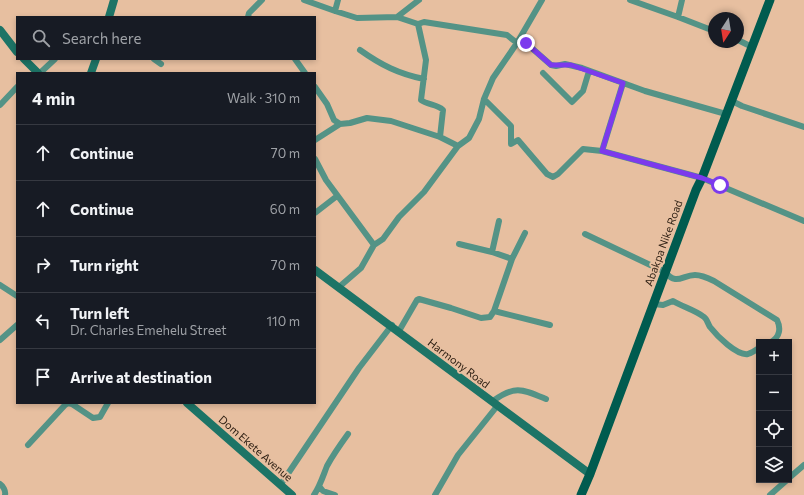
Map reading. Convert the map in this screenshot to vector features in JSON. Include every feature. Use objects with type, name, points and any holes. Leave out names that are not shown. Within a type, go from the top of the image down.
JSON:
[{"type":"main road","points":[[109,16],[114,0]]},
{"type":"main road","name":"Abakpa Nike Road","points":[[581,495],[696,190],[732,101],[770,0]]},
{"type":"main road","points":[[0,30],[16,51]]},
{"type":"main road","points":[[25,60],[36,72]]},
{"type":"main road","points":[[91,72],[96,60]]},
{"type":"main road","name":"Harmony Road","points":[[316,271],[590,474]]},
{"type":"main road","name":"Dom Ekete Avenue","points":[[188,404],[292,495]]},
{"type":"street","points":[[248,16],[248,13],[262,0]]},
{"type":"street","points":[[304,0],[335,12],[357,18],[397,17],[418,24],[424,22],[507,35],[516,43],[526,43],[551,65],[571,65],[644,91],[726,114]]},
{"type":"street","points":[[335,12],[338,0]]},
{"type":"street","points":[[397,17],[419,0]]},
{"type":"street","points":[[339,287],[361,268],[374,245],[383,239],[399,217],[424,192],[458,146],[469,138],[479,119],[484,100],[493,78],[542,0]]},
{"type":"street","points":[[630,0],[678,16],[708,28]]},
{"type":"street","points":[[678,16],[682,0]]},
{"type":"street","points":[[418,24],[426,60],[421,100],[440,107],[443,110],[440,137]]},
{"type":"street","points":[[744,43],[752,47]]},
{"type":"street","points":[[360,50],[390,69],[424,79]]},
{"type":"street","points":[[36,72],[54,60]]},
{"type":"street","points":[[155,60],[161,64]]},
{"type":"street","points":[[296,60],[304,72]]},
{"type":"street","points":[[543,73],[572,102],[583,90],[589,71]]},
{"type":"street","points":[[602,151],[623,83]]},
{"type":"street","points":[[0,105],[16,88]]},
{"type":"street","points":[[316,88],[327,104],[334,120],[340,124]]},
{"type":"street","points":[[484,100],[511,126],[511,144],[518,140],[547,174],[553,176],[558,174],[582,149],[602,151],[702,178],[804,221]]},
{"type":"street","points":[[732,101],[742,106],[804,126]]},
{"type":"street","points":[[316,139],[340,124],[368,118],[377,118],[391,120],[440,137],[458,146]]},
{"type":"street","points":[[316,160],[326,180],[374,245]]},
{"type":"street","points":[[316,212],[337,196]]},
{"type":"street","points":[[492,252],[499,222]]},
{"type":"street","points":[[399,331],[417,300],[420,299],[481,318],[490,317],[494,311],[512,259],[525,233]]},
{"type":"street","points":[[585,234],[665,272],[673,279],[678,280],[695,275],[707,278],[777,320],[780,326],[779,333],[775,339]]},
{"type":"street","points":[[458,244],[492,252],[512,259]]},
{"type":"street","points":[[0,285],[16,295]]},
{"type":"street","points":[[654,304],[663,305],[673,301],[705,318],[716,334],[735,351],[742,354],[748,354],[756,350]]},
{"type":"street","points":[[494,311],[550,325]]},
{"type":"street","points":[[0,340],[16,326]]},
{"type":"street","points":[[281,484],[359,368],[392,326]]},
{"type":"street","points":[[435,495],[458,455],[502,395],[513,390],[527,392],[546,399]]},
{"type":"street","points":[[28,445],[66,404]]},
{"type":"street","points":[[72,404],[93,418],[97,418],[100,417],[107,404]]},
{"type":"street","points":[[314,495],[334,454],[348,434]]},
{"type":"street","points":[[792,476],[804,465]]},
{"type":"street","points":[[770,495],[784,483]]},
{"type":"street","points":[[0,484],[3,486],[6,493],[5,495]]},
{"type":"street","points":[[319,486],[323,491],[335,495]]},
{"type":"route","points":[[526,43],[544,57],[551,65],[571,65],[623,83],[602,151],[702,178],[720,185]]}]
